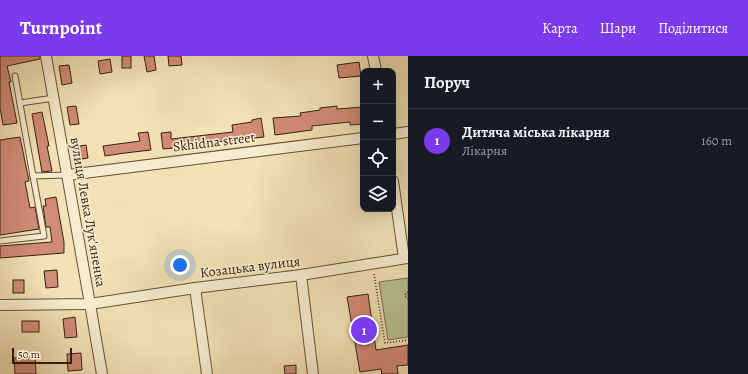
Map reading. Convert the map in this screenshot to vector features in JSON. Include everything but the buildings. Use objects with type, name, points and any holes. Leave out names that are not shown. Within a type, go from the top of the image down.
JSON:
[{"type":"street","name":"вулиця Левка Лук'яненка","points":[[46,56],[68,174],[102,374]]},
{"type":"street","points":[[373,56],[375,68]]},
{"type":"street","points":[[396,134],[408,132]]},
{"type":"street","name":"Skhidna street","points":[[68,174],[360,138]]},
{"type":"street","points":[[396,199],[406,258]]},
{"type":"street","name":"Козацька вулиця","points":[[0,305],[90,304],[195,288],[301,275],[406,258]]},
{"type":"street","points":[[301,275],[313,374]]},
{"type":"street","points":[[195,288],[207,374]]},
{"type":"lane","points":[[0,241],[44,236],[15,76]]},
{"type":"lane","points":[[20,103],[54,98]]},
{"type":"lane","points":[[33,176],[68,174]]},
{"type":"path","points":[[374,274],[385,344],[408,340]]},
{"type":"path","points":[[408,292],[405,296],[408,299]]},
{"type":"green space","points":[[408,278],[408,337],[388,340],[379,282]]},
{"type":"place","name":"Дитяча міська лікарня","points":[[364,330]]}]
